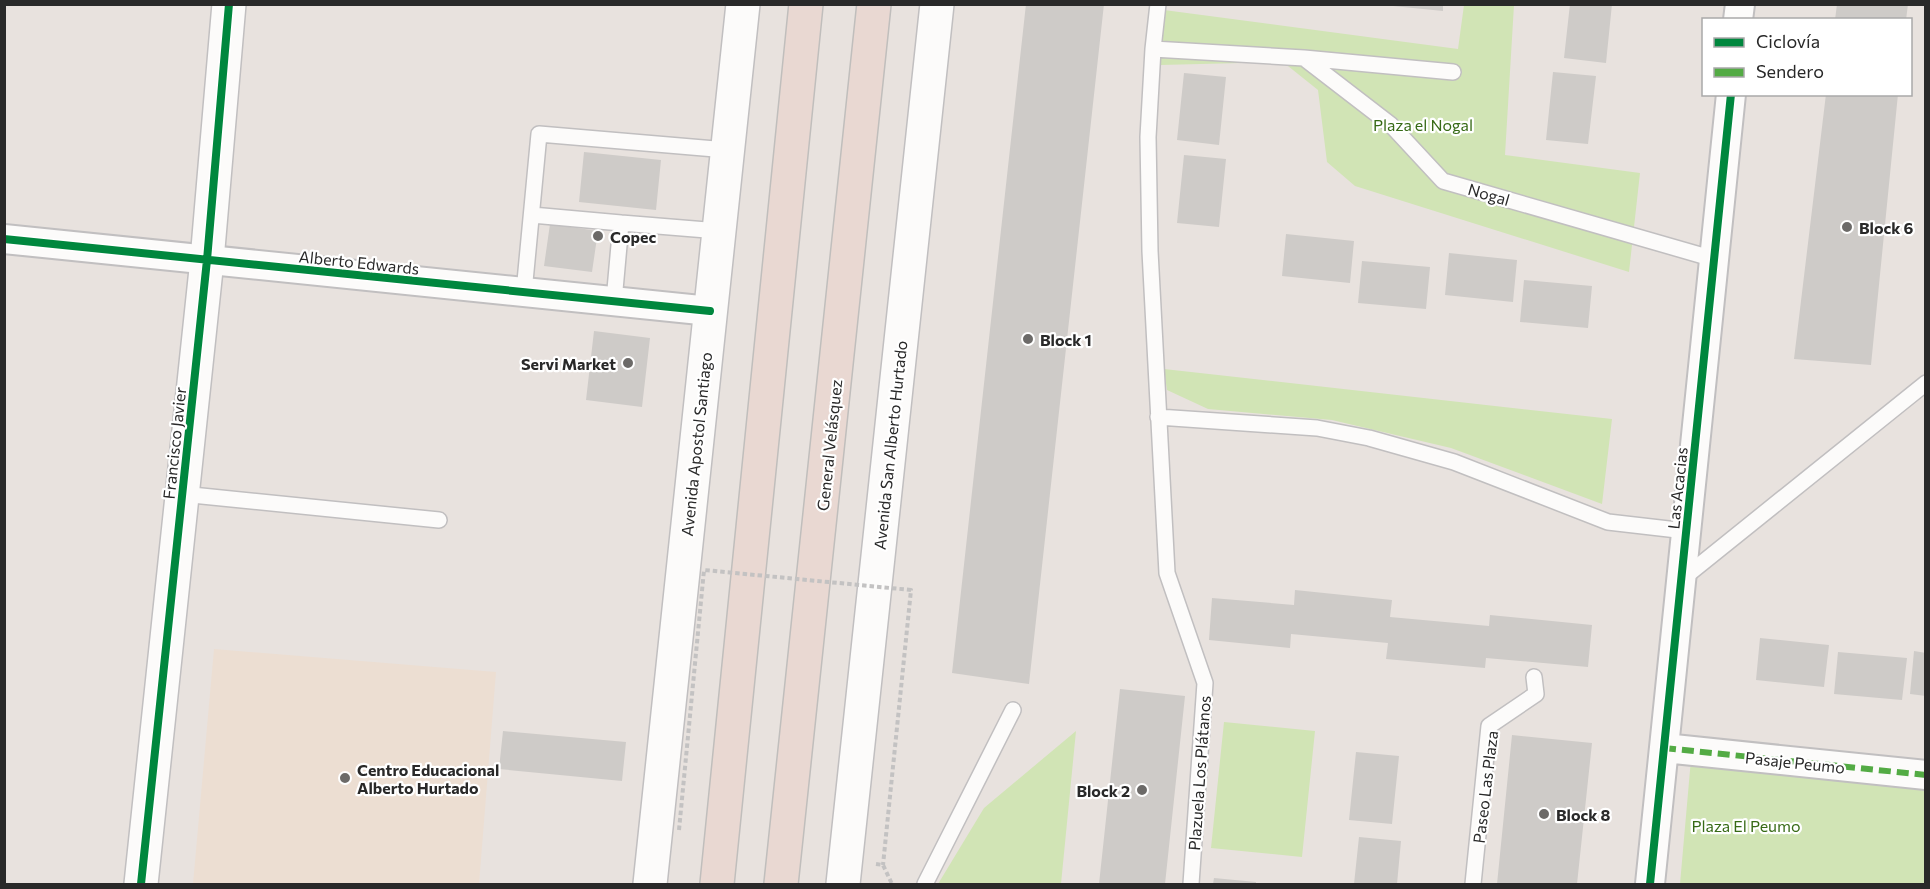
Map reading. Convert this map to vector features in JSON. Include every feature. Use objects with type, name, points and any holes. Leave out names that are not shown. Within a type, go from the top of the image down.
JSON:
[{"type":"highway","points":[[717,885],[806,4]]},
{"type":"highway","name":"General Velásquez","points":[[782,885],[874,4]]},
{"type":"main road","name":"Francisco Javier","points":[[141,885],[207,260],[229,4]]},
{"type":"main road","name":"Avenida Apostol Santiago","points":[[650,885],[743,4]]},
{"type":"main road","name":"Avenida San Alberto Hurtado","points":[[843,885],[937,4]]},
{"type":"street","name":"Las Acacias","points":[[1650,885],[1731,96]]},
{"type":"street","name":"Alberto Edwards","points":[[4,239],[710,311]]},
{"type":"street","name":"Pasaje Peumo","points":[[1664,748],[1926,776]]},
{"type":"lane","name":"Plazuela Los Plátanos","points":[[1158,4],[1148,137],[1150,250],[1167,573],[1205,683],[1191,885]]},
{"type":"lane","points":[[1153,49],[1304,58],[1453,72]]},
{"type":"lane","name":"Nogal","points":[[1304,58],[1390,125],[1443,181],[1714,258]]},
{"type":"lane","points":[[524,292],[539,134],[727,150]]},
{"type":"lane","points":[[531,214],[719,231]]},
{"type":"lane","points":[[614,301],[621,223]]},
{"type":"lane","points":[[1681,580],[1926,383]]},
{"type":"lane","points":[[1158,417],[1317,428],[1369,438],[1454,462],[1608,522],[1686,531]]},
{"type":"lane","points":[[182,494],[439,520]]},
{"type":"lane","name":"Paseo Las Plaza","points":[[1473,885],[1489,726],[1536,694],[1534,677]]},
{"type":"lane","points":[[925,885],[1013,710]]},
{"type":"path","points":[[678,830],[704,570],[911,590],[884,865],[892,885]]},
{"type":"shaded area","name":"Centro Educacional Alberto Hurtado","points":[[214,649],[496,672],[479,884],[193,884]]},
{"type":"green space","name":"Plaza el Nogal","points":[[1464,5],[1514,5],[1505,155],[1640,173],[1629,272],[1355,186],[1327,162],[1318,90],[1283,62],[1160,65],[1164,10],[1458,49]]},
{"type":"green space","points":[[1164,369],[1612,419],[1602,504],[1451,448],[1332,420],[1208,409],[1167,390]]},
{"type":"green space","points":[[1224,722],[1315,731],[1302,857],[1211,848]]},
{"type":"green space","points":[[1076,731],[1061,884],[938,884],[984,808]]},
{"type":"green space","name":"Plaza El Peumo","points":[[1691,759],[1925,783],[1925,884],[1680,884]]},
{"type":"building","name":"Block 1","points":[[1026,4],[1104,4],[1029,684],[952,673]]},
{"type":"building","points":[[1393,4],[1443,4],[1443,11],[1393,6]]},
{"type":"building","points":[[1570,4],[1612,4],[1606,63],[1564,58]]},
{"type":"building","points":[[1837,4],[1908,4],[1906,18],[1835,18]]},
{"type":"building","points":[[1553,72],[1596,76],[1588,144],[1546,140]]},
{"type":"building","points":[[1184,73],[1226,77],[1219,145],[1177,140]]},
{"type":"building","name":"Block 6","points":[[1826,96],[1898,96],[1871,365],[1794,359]]},
{"type":"building","points":[[584,152],[661,160],[656,210],[579,202]]},
{"type":"building","points":[[1184,155],[1226,159],[1219,227],[1177,223]]},
{"type":"building","points":[[550,224],[598,231],[592,272],[544,266]]},
{"type":"building","points":[[1286,234],[1354,241],[1350,283],[1282,276]]},
{"type":"building","points":[[1449,253],[1517,260],[1513,302],[1445,295]]},
{"type":"building","points":[[1362,261],[1430,267],[1426,309],[1358,303]]},
{"type":"building","points":[[1524,280],[1592,286],[1588,328],[1520,322]]},
{"type":"building","points":[[594,331],[650,338],[642,407],[586,400]]},
{"type":"building","points":[[1295,590],[1392,600],[1390,617],[1489,626],[1490,615],[1592,625],[1588,667],[1486,658],[1485,668],[1386,659],[1388,643],[1291,634],[1290,648],[1209,640],[1212,598],[1294,605]]},
{"type":"building","points":[[1760,638],[1829,645],[1824,687],[1756,680]]},
{"type":"building","points":[[1914,651],[1926,653],[1926,696],[1910,694]]},
{"type":"building","points":[[1838,652],[1907,658],[1902,700],[1834,694]]},
{"type":"building","name":"Block 2","points":[[1120,689],[1185,696],[1165,884],[1099,884]]},
{"type":"building","points":[[503,731],[626,742],[622,781],[499,769]]},
{"type":"building","name":"Block 8","points":[[1512,735],[1592,743],[1577,884],[1497,884]]},
{"type":"building","points":[[1356,752],[1399,756],[1392,824],[1349,820]]},
{"type":"building","points":[[1359,837],[1401,841],[1397,884],[1354,884]]},
{"type":"building","points":[[1214,878],[1256,882],[1256,884],[1213,884]]},
{"type":"marked path","points":[[1664,748],[1926,775]]},
{"type":"cycle path","points":[[141,884],[207,260],[229,4]]},
{"type":"cycle path","points":[[1650,884],[1731,96]]},
{"type":"cycle path","points":[[4,239],[710,311]]},
{"type":"place","name":"Block 6","points":[[1847,227]]},
{"type":"place","name":"Copec","points":[[598,236]]},
{"type":"place","name":"Block 1","points":[[1028,339]]},
{"type":"place","name":"Servi Market","points":[[628,363]]},
{"type":"place","name":"Centro Educacional Alberto Hurtado","points":[[345,778]]},
{"type":"place","name":"Block 2","points":[[1142,790]]},
{"type":"place","name":"Block 8","points":[[1544,814]]}]
